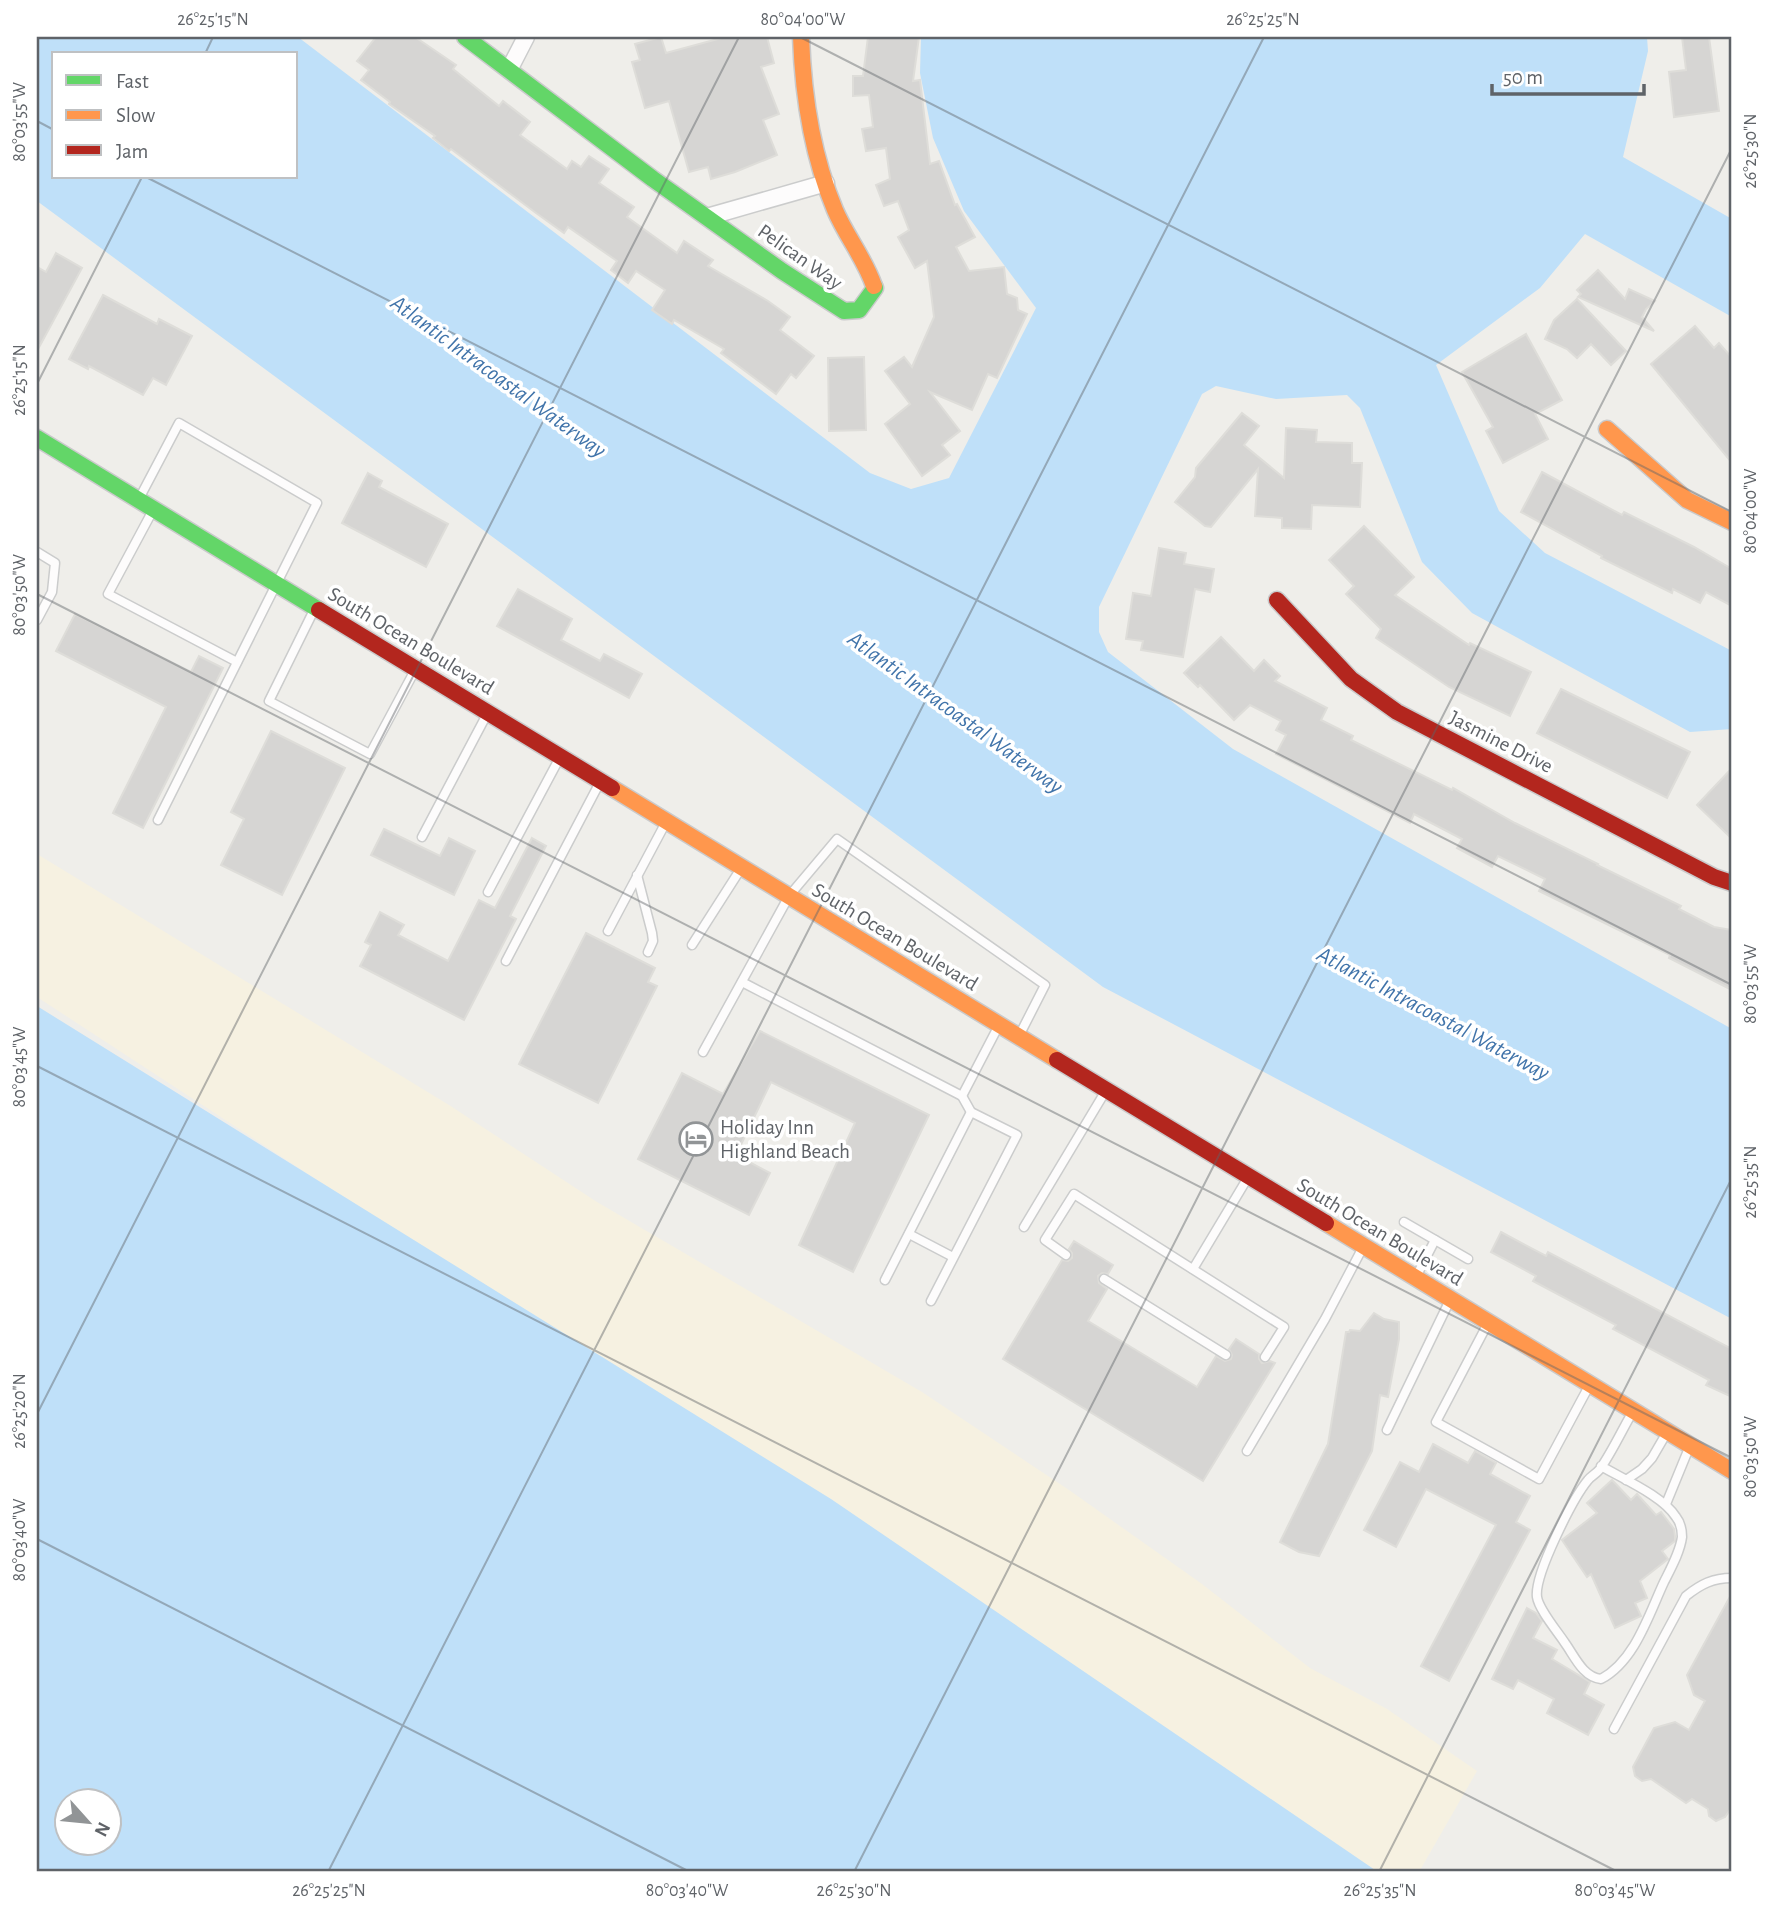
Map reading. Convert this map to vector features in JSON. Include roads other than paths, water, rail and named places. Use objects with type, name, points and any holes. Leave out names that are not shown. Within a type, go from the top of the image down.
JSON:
[{"type":"main road","name":"Pelican Way","points":[[465,37],[707,217],[832,304],[844,311],[859,310],[875,288],[872,274],[854,248],[835,209],[827,183],[807,104],[801,37]]},
{"type":"main road","points":[[1607,429],[1687,500],[1732,522]]},
{"type":"main road","name":"South Ocean Boulevard","points":[[37,438],[1732,1471]]},
{"type":"main road","name":"Jasmine Drive","points":[[1277,600],[1368,694],[1397,712],[1714,877],[1732,883]]},
{"type":"street","points":[[509,71],[526,37]]},
{"type":"street","name":"Pelican Way","points":[[707,217],[827,183]]},
{"type":"lane","points":[[138,500],[179,423],[317,503],[158,820]]},
{"type":"lane","points":[[153,509],[108,594],[237,662]]},
{"type":"lane","points":[[37,552],[55,563],[52,592],[37,620]]},
{"type":"lane","points":[[315,607],[269,701],[370,754],[415,668]]},
{"type":"lane","points":[[422,837],[488,713]]},
{"type":"lane","points":[[488,892],[560,757]]},
{"type":"lane","points":[[506,961],[600,781]]},
{"type":"lane","points":[[608,931],[667,822]]},
{"type":"lane","points":[[703,1052],[789,896],[837,839],[1045,985],[1019,1036]]},
{"type":"lane","points":[[692,945],[741,867]]},
{"type":"lane","points":[[637,875],[652,933],[653,942],[648,952]]},
{"type":"lane","points":[[743,982],[962,1096],[971,1112],[1017,1135],[931,1301]]},
{"type":"lane","points":[[962,1096],[1000,1025]]},
{"type":"lane","points":[[1024,1227],[1107,1090]]},
{"type":"lane","points":[[885,1280],[971,1112]]},
{"type":"lane","points":[[1193,1269],[1249,1177]]},
{"type":"lane","points":[[1066,1255],[1045,1240],[1074,1195],[1284,1327],[1265,1357]]},
{"type":"lane","points":[[1404,1222],[1468,1259]]},
{"type":"lane","points":[[909,1234],[953,1257]]},
{"type":"lane","points":[[1415,1278],[1435,1240]]},
{"type":"lane","points":[[1247,1451],[1364,1247]]},
{"type":"lane","points":[[1104,1279],[1226,1355]]},
{"type":"lane","points":[[1387,1430],[1450,1299]]},
{"type":"lane","points":[[1488,1322],[1436,1422],[1539,1479],[1590,1384]]},
{"type":"lane","points":[[1601,1466],[1666,1504],[1680,1525],[1682,1536],[1677,1553],[1637,1639],[1623,1660],[1608,1676],[1601,1679],[1587,1674],[1537,1599],[1543,1566],[1577,1497],[1587,1480],[1601,1466],[1633,1411]]},
{"type":"lane","points":[[1626,1480],[1652,1458],[1667,1432]]},
{"type":"lane","points":[[1666,1504],[1690,1445]]},
{"type":"lane","points":[[1614,1729],[1686,1596],[1700,1584],[1717,1578],[1732,1578]]},
{"type":"water","name":"Atlantic Intracoastal Waterway","points":[[37,37],[298,37],[870,473],[911,489],[949,478],[1036,308],[964,211],[933,138],[920,73],[921,37],[1647,37],[1648,51],[1623,157],[1732,219],[1732,317],[1585,234],[1540,288],[1436,365],[1499,511],[1545,553],[1732,651],[1732,729],[1690,732],[1472,613],[1422,562],[1360,408],[1347,395],[1276,399],[1216,386],[1202,394],[1099,607],[1099,632],[1108,652],[1233,749],[1732,1029],[1732,1319],[1103,987],[37,201]]},
{"type":"water","points":[[37,1006],[831,1499],[1378,1872],[37,1872]]},
{"type":"place","name":"Holiday Inn Highland Beach","points":[[696,1139]]}]
